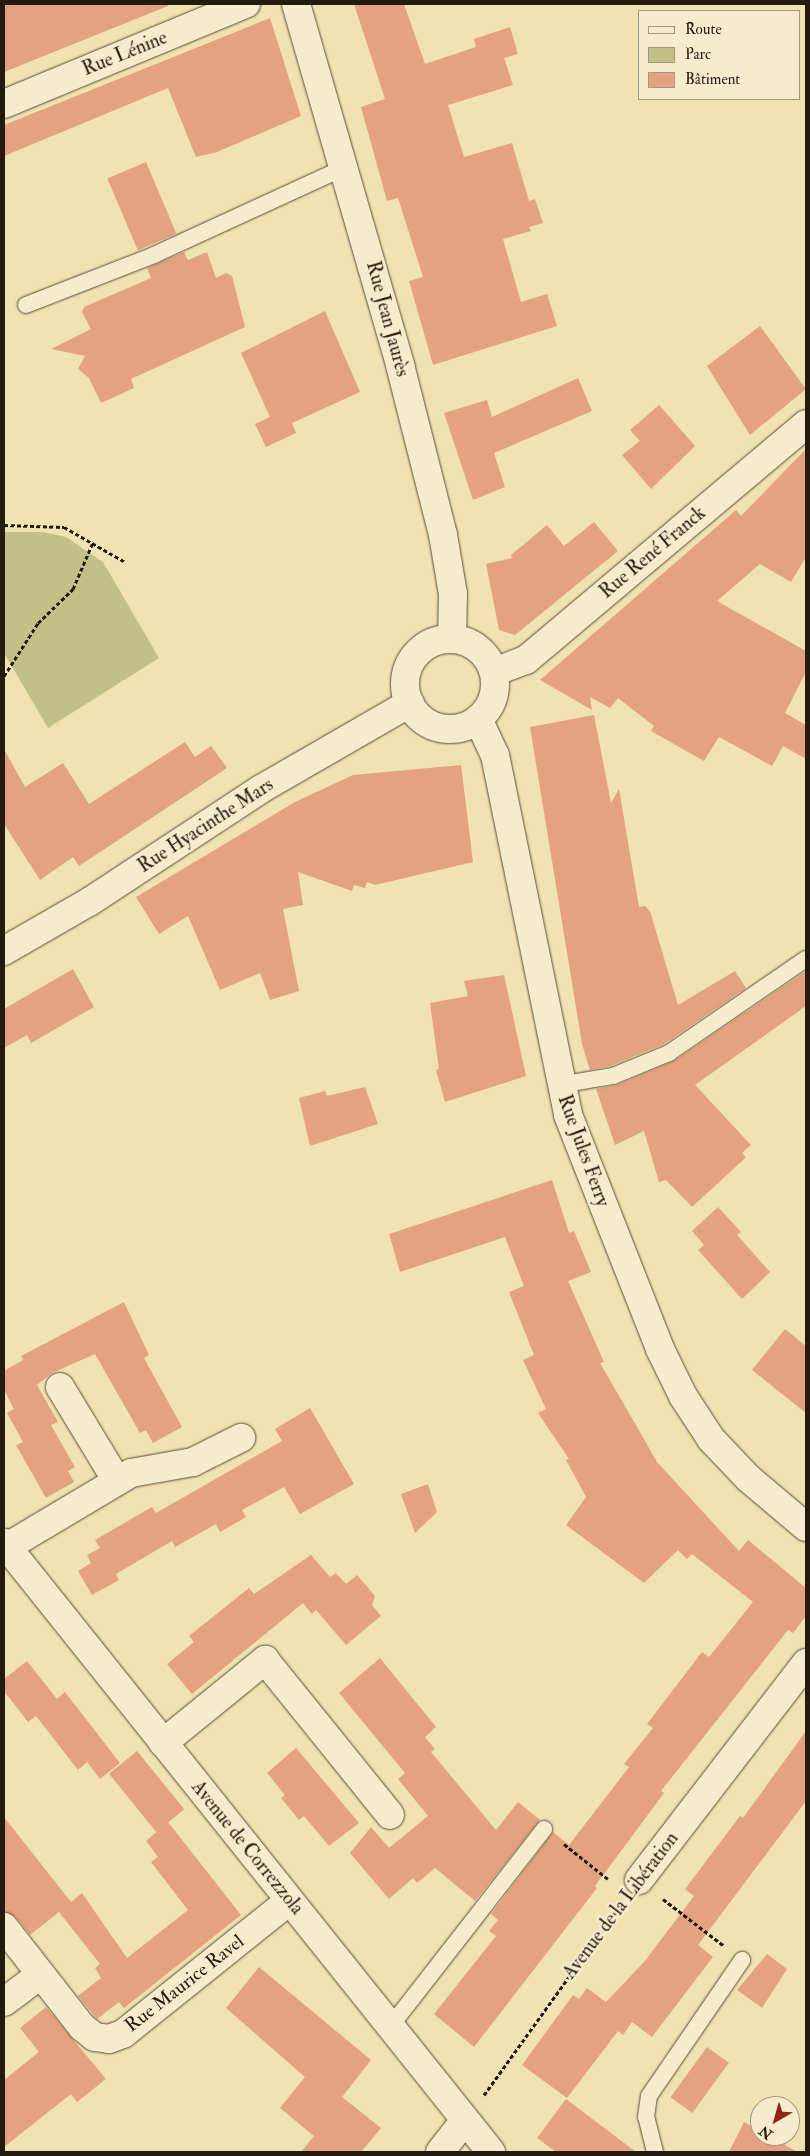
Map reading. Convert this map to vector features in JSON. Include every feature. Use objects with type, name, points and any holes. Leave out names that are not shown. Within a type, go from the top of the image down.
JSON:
[{"type":"street","name":"Rue Lénine","points":[[4,104],[246,4]]},
{"type":"street","name":"Rue Jean Jaurès","points":[[296,4],[345,168],[443,535],[452,585],[452,639]]},
{"type":"street","name":"Rue René Franck","points":[[494,672],[533,655],[806,424]]},
{"type":"street","points":[[452,639],[478,648],[494,672],[493,698],[478,719],[460,728],[440,728],[423,719],[410,704],[406,678],[413,659],[433,642],[452,639]]},
{"type":"street","name":"Rue Hyacinthe Mars","points":[[4,951],[89,902],[261,789],[410,704]]},
{"type":"street","name":"Rue Jules Ferry","points":[[478,719],[495,756],[559,1085],[588,1169],[683,1396],[729,1460],[806,1527]]},
{"type":"street","points":[[60,1387],[116,1481]]},
{"type":"street","points":[[5,1545],[116,1481],[142,1469],[193,1462],[241,1438]]},
{"type":"street","name":"Avenue de Correzzola","points":[[5,1545],[464,2121],[491,2152]]},
{"type":"street","points":[[163,1743],[265,1660],[390,1815]]},
{"type":"street","name":"Avenue de la Libération","points":[[634,1888],[806,1664]]},
{"type":"street","name":"Rue Maurice Ravel","points":[[4,1927],[40,1975],[88,2033],[102,2039],[116,2038],[289,1901]]},
{"type":"street","points":[[4,2002],[40,1975]]},
{"type":"street","points":[[440,2152],[464,2121]]},
{"type":"lane","points":[[26,305],[154,254],[345,168]]},
{"type":"lane","points":[[559,1085],[613,1076],[669,1053],[806,959]]},
{"type":"lane","points":[[390,2027],[544,1829]]},
{"type":"lane","points":[[656,2152],[646,2117],[649,2096],[742,1960]]},
{"type":"path","points":[[4,525],[50,524],[93,542],[125,562]]},
{"type":"path","points":[[4,676],[38,623],[73,589],[93,542]]},
{"type":"path","points":[[544,1829],[742,1960]]},
{"type":"path","name":"Avenue de la Libération","points":[[464,2121],[634,1888]]},
{"type":"green space","points":[[4,532],[43,532],[66,537],[103,562],[159,658],[48,728],[4,653]]},
{"type":"building","points":[[4,4],[168,4],[168,6],[4,72]]},
{"type":"building","points":[[354,4],[404,4],[425,64],[476,47],[474,39],[510,27],[518,54],[504,58],[513,85],[448,105],[464,157],[512,143],[529,201],[535,199],[543,223],[529,227],[531,231],[503,239],[521,302],[547,294],[557,326],[433,365],[409,281],[423,277],[398,198],[387,201],[361,107],[385,99]]},
{"type":"building","points":[[270,18],[301,116],[217,152],[196,157],[168,88],[4,156],[4,125]]},
{"type":"building","points":[[146,162],[176,234],[138,250],[107,178]]},
{"type":"building","points":[[184,252],[188,260],[207,252],[216,278],[226,273],[232,276],[245,327],[131,379],[134,388],[101,403],[89,378],[78,369],[85,356],[51,349],[91,329],[82,312],[84,307],[151,278],[147,268]]},
{"type":"building","points":[[325,311],[360,392],[292,423],[296,433],[266,447],[255,424],[270,417],[241,353]]},
{"type":"building","points":[[760,326],[806,389],[750,435],[707,366]]},
{"type":"building","points":[[578,378],[592,411],[494,453],[505,487],[473,500],[444,413],[487,400],[492,417]]},
{"type":"building","points":[[659,405],[695,446],[651,489],[622,455],[640,441],[630,430]]},
{"type":"building","points":[[806,449],[806,557],[791,582],[760,564],[717,601],[806,651],[806,672],[785,713],[806,725],[806,759],[783,746],[772,766],[719,737],[704,761],[651,731],[654,726],[618,698],[610,708],[590,697],[592,710],[540,680],[736,510],[741,516]]},
{"type":"building","points":[[594,522],[618,551],[515,635],[499,630],[486,564],[512,558],[511,555],[547,525],[564,546]]},
{"type":"building","points":[[594,715],[611,803],[619,789],[639,907],[645,906],[650,911],[678,1005],[735,971],[746,988],[664,1044],[610,1066],[590,1070],[582,1044],[530,727]]},
{"type":"building","points":[[185,742],[195,757],[211,746],[227,768],[79,866],[73,857],[40,880],[4,824],[4,749],[25,787],[63,763],[89,804]]},
{"type":"building","points":[[461,765],[473,862],[375,885],[367,882],[365,888],[354,885],[352,891],[298,872],[303,905],[283,909],[299,991],[270,1000],[260,973],[220,990],[188,916],[159,934],[136,897],[295,802],[353,775]]},
{"type":"building","points":[[73,969],[94,1007],[31,1043],[27,1035],[4,1048],[4,1009]]},
{"type":"building","points":[[806,971],[806,1006],[695,1085],[751,1145],[742,1153],[746,1157],[692,1207],[666,1180],[659,1182],[644,1131],[615,1145],[596,1089],[617,1085],[674,1061]]},
{"type":"building","points":[[504,975],[526,1076],[445,1102],[436,1070],[439,1069],[430,1003],[468,996],[464,981]]},
{"type":"building","points":[[365,1087],[378,1124],[310,1146],[299,1098],[325,1091],[327,1096]]},
{"type":"building","points":[[552,1180],[569,1233],[574,1231],[591,1272],[568,1281],[604,1362],[600,1363],[657,1462],[739,1551],[748,1540],[806,1588],[806,1616],[793,1633],[788,1630],[661,1791],[664,1793],[595,1886],[597,1888],[474,2047],[434,2014],[496,1936],[489,1931],[498,1920],[491,1914],[553,1832],[569,1845],[629,1767],[624,1764],[653,1728],[647,1724],[702,1652],[709,1657],[753,1602],[692,1554],[687,1559],[678,1550],[644,1583],[566,1525],[586,1497],[566,1460],[569,1459],[538,1413],[546,1409],[523,1360],[534,1355],[509,1292],[524,1286],[505,1237],[400,1272],[389,1234]]},
{"type":"building","points":[[718,1207],[741,1232],[737,1235],[770,1272],[742,1299],[698,1250],[704,1245],[692,1231]]},
{"type":"building","points":[[124,1302],[149,1355],[144,1358],[182,1427],[153,1443],[146,1430],[140,1433],[95,1354],[52,1373],[37,1385],[58,1422],[51,1425],[75,1467],[68,1471],[74,1482],[46,1498],[16,1445],[23,1442],[7,1413],[14,1409],[4,1390],[4,1371],[23,1360],[21,1356]]},
{"type":"building","points":[[785,1329],[806,1346],[806,1413],[752,1370]]},
{"type":"building","points":[[310,1408],[354,1484],[300,1514],[284,1487],[242,1510],[246,1517],[220,1532],[216,1524],[175,1547],[172,1541],[116,1574],[119,1580],[92,1595],[78,1571],[91,1563],[87,1555],[100,1548],[95,1540],[152,1507],[156,1513],[282,1441],[275,1429]]},
{"type":"building","points":[[428,1484],[437,1512],[415,1533],[401,1494]]},
{"type":"building","points":[[311,1555],[330,1577],[336,1573],[346,1584],[357,1575],[375,1596],[372,1605],[381,1616],[346,1645],[316,1610],[312,1614],[303,1603],[192,1694],[167,1664],[194,1642],[189,1636],[249,1588],[254,1594]]},
{"type":"building","points":[[380,1658],[436,1727],[425,1737],[435,1749],[431,1752],[496,1830],[518,1802],[540,1820],[475,1901],[435,1868],[417,1883],[413,1878],[389,1899],[350,1853],[371,1827],[389,1848],[428,1816],[398,1779],[405,1773],[339,1693]]},
{"type":"building","points":[[27,1661],[57,1699],[65,1692],[120,1763],[100,1779],[87,1762],[78,1770],[36,1716],[28,1722],[4,1691],[4,1679]]},
{"type":"building","points":[[806,1731],[806,1801],[698,1945],[713,1957],[652,2037],[632,2022],[623,2035],[618,2031],[567,2098],[522,2065],[573,1995],[579,1999],[587,1988],[606,2002],[644,1962],[694,1896],[685,1889],[740,1816],[743,1818]]},
{"type":"building","points":[[296,1748],[359,1823],[329,1846],[304,1816],[299,1820],[281,1798],[285,1795],[267,1773]]},
{"type":"building","points":[[137,1751],[184,1809],[156,1832],[109,1774]]},
{"type":"building","points":[[4,1817],[71,1902],[82,1893],[127,1958],[188,1910],[151,1862],[158,1857],[146,1841],[168,1822],[241,1915],[124,2008],[119,2002],[97,2019],[78,1996],[101,1978],[95,1968],[100,1964],[59,1912],[30,1935],[16,1917],[4,1912]]},
{"type":"building","points":[[767,1954],[787,1969],[762,2008],[737,1990]]},
{"type":"building","points":[[259,1967],[371,2060],[342,2097],[381,2128],[361,2152],[301,2152],[314,2136],[280,2108],[305,2077],[226,2008]]},
{"type":"building","points":[[46,2007],[106,2079],[77,2102],[71,2094],[4,2147],[4,2080],[39,2052],[20,2028]]},
{"type":"building","points":[[707,2047],[729,2063],[692,2113],[671,2097]]},
{"type":"building","points":[[566,2099],[636,2152],[556,2152],[537,2138]]},
{"type":"building","points":[[744,2122],[750,2125],[750,2146],[787,2146],[797,2152],[729,2152]]}]
